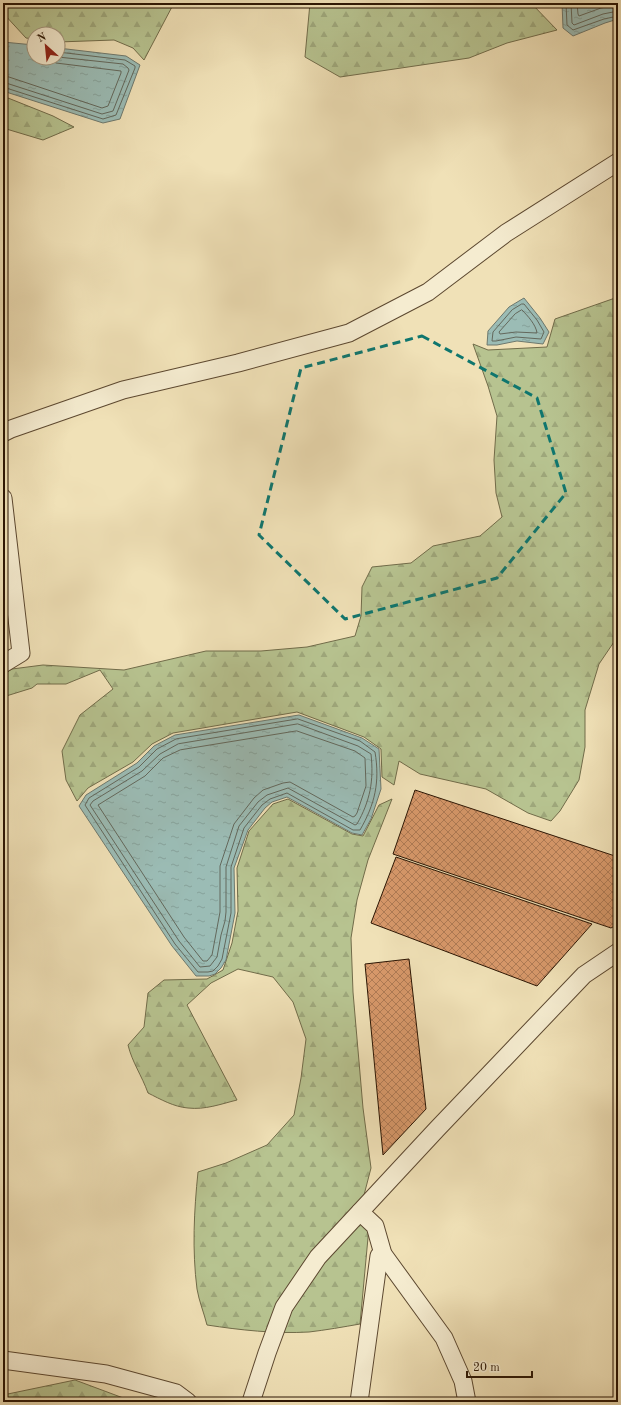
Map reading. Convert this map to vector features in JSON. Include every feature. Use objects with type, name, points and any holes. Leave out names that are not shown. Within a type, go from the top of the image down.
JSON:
[{"type":"street","points":[[3,433],[123,390],[238,363],[349,333],[428,292],[506,233],[618,162]]},
{"type":"street","points":[[3,498],[21,653],[3,664]]},
{"type":"street","points":[[252,1402],[267,1353],[284,1307],[318,1257],[584,976],[618,952]]},
{"type":"street","points":[[360,1212],[374,1226],[383,1254],[444,1338],[463,1381],[467,1402]]},
{"type":"street","points":[[359,1402],[379,1256],[383,1254]]},
{"type":"street","points":[[3,1360],[106,1374],[176,1393],[188,1402]]},
{"type":"highlighted area","points":[[422,336],[537,398],[566,493],[497,578],[345,619],[259,535],[301,368]]},
{"type":"green space","points":[[3,3],[174,3],[144,60],[133,48],[114,40],[66,42],[66,26],[26,26],[26,38],[3,13]]},
{"type":"green space","points":[[310,3],[531,3],[557,30],[507,43],[469,58],[340,77],[305,57]]},
{"type":"green space","points":[[3,96],[53,116],[74,127],[43,140],[3,128]]},
{"type":"green space","points":[[618,297],[618,636],[599,664],[585,710],[585,747],[579,780],[560,811],[551,821],[528,813],[486,789],[420,774],[399,761],[394,785],[382,777],[381,749],[364,737],[297,712],[173,733],[152,744],[133,762],[88,788],[77,801],[66,780],[62,751],[80,715],[113,689],[100,670],[66,684],[37,684],[32,688],[3,697],[3,674],[12,669],[43,665],[124,670],[206,651],[261,651],[307,647],[355,636],[361,616],[362,587],[372,567],[411,563],[433,546],[480,536],[502,517],[496,493],[494,460],[497,416],[473,344],[488,350],[547,347],[555,319]]},
{"type":"green space","points":[[288,799],[352,834],[363,836],[379,805],[392,799],[368,860],[357,900],[351,938],[353,992],[363,1108],[371,1168],[364,1195],[369,1227],[360,1324],[309,1332],[258,1331],[207,1325],[199,1298],[195,1274],[194,1245],[198,1172],[226,1163],[267,1145],[294,1115],[306,1039],[293,1002],[273,977],[238,969],[211,983],[187,1005],[237,1100],[219,1105],[201,1108],[183,1107],[167,1102],[148,1093],[128,1045],[144,1027],[148,993],[164,980],[207,979],[223,970],[232,943],[238,911],[237,868],[249,831],[273,804]]},
{"type":"green space","points":[[75,1380],[134,1402],[3,1402],[3,1395]]},
{"type":"water","points":[[562,3],[618,3],[618,19],[573,36],[563,28]]},
{"type":"water","points":[[3,42],[26,44],[26,66],[66,66],[66,49],[126,56],[140,65],[120,119],[103,123],[3,91]]},
{"type":"water","points":[[524,298],[549,332],[543,344],[517,341],[497,345],[487,345],[488,331],[509,307]]},
{"type":"water","points":[[299,715],[362,738],[379,749],[381,789],[371,819],[362,835],[352,833],[287,797],[272,802],[265,808],[248,830],[234,868],[235,913],[226,960],[215,974],[209,976],[196,976],[172,946],[79,806],[86,795],[137,763],[154,746],[175,735]]},
{"type":"building","points":[[415,790],[618,857],[618,924],[611,928],[393,854]]},
{"type":"building","points":[[396,857],[592,924],[537,986],[371,923]]},
{"type":"building","points":[[409,959],[426,1109],[383,1155],[365,964]]}]
